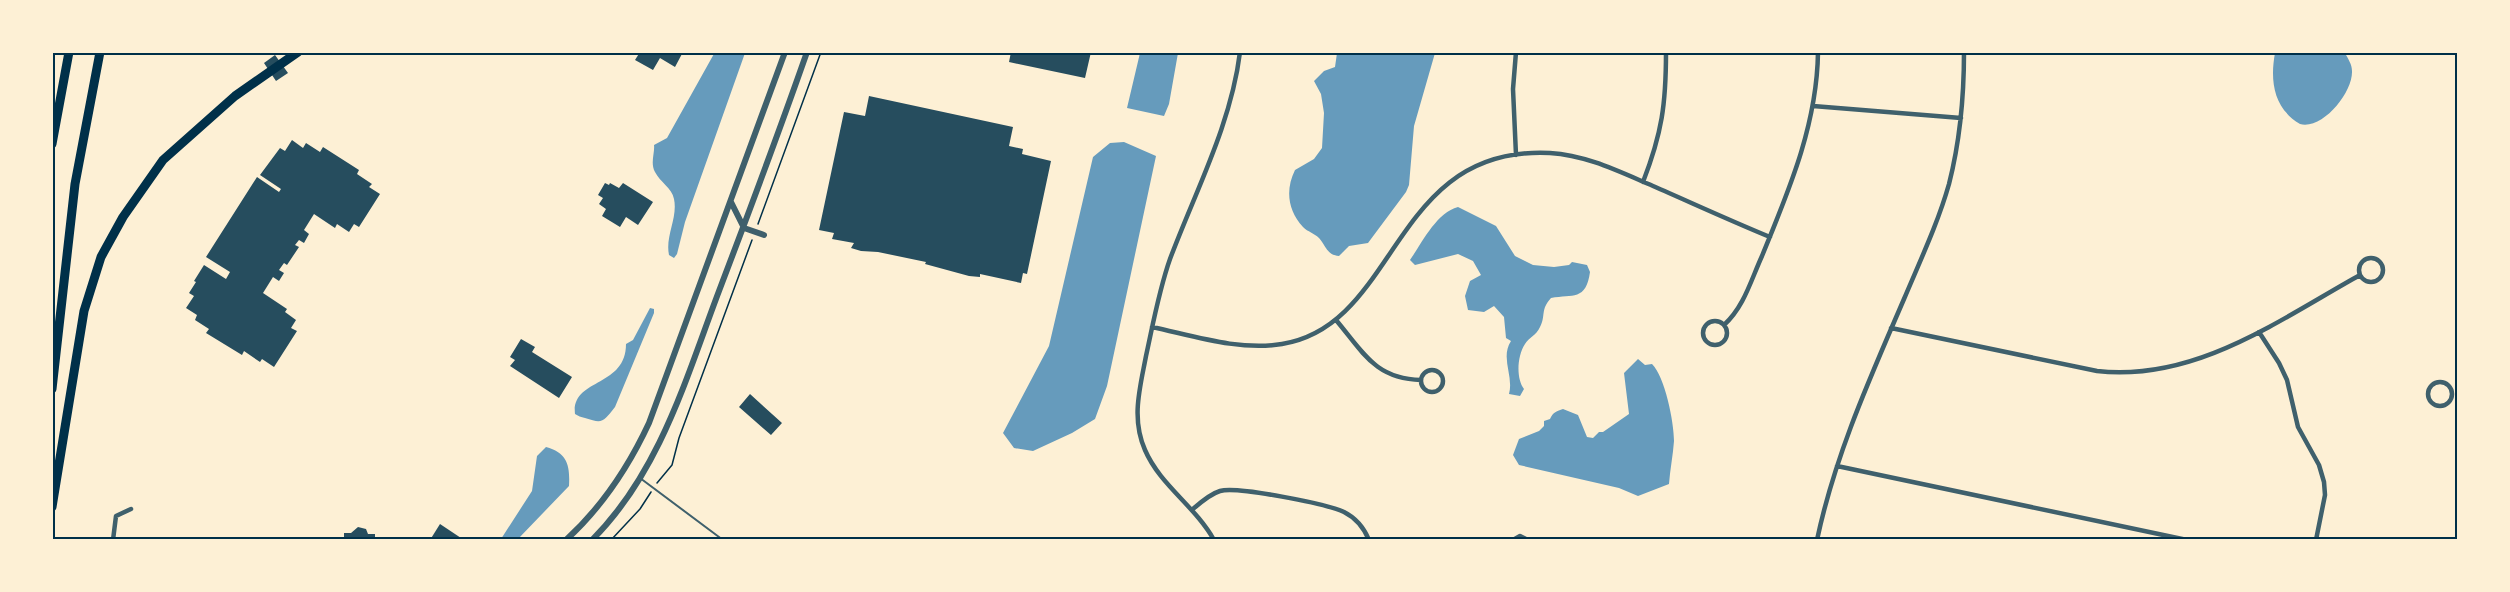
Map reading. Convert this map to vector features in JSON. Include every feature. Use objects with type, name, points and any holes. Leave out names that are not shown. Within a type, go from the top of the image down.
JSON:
[{"type":"highway","points":[[52,144],[69,52]]},
{"type":"highway","points":[[52,389],[75,184],[100,52]]},
{"type":"highway","points":[[52,507],[84,311],[102,257],[123,217],[158,166],[182,141],[235,96],[298,52]]},
{"type":"street","points":[[566,540],[597,508],[625,469],[641,441],[660,398],[785,52]]},
{"type":"street","points":[[592,540],[611,519],[654,455],[684,387],[807,52]]},
{"type":"street","points":[[1214,540],[1193,509],[1164,480],[1145,449],[1136,412],[1152,327],[1168,266],[1228,110],[1240,52]]},
{"type":"street","points":[[1516,52],[1513,89],[1516,155]]},
{"type":"street","points":[[1642,182],[1662,126],[1666,99],[1666,52]]},
{"type":"street","points":[[1724,325],[1741,305],[1798,167],[1813,106],[1818,52]]},
{"type":"street","points":[[1817,540],[1837,466],[1859,405],[1945,196],[1955,158],[1961,118],[1964,52]]},
{"type":"street","points":[[1813,106],[1961,118]]},
{"type":"street","points":[[1152,327],[1238,345],[1266,346],[1303,339],[1336,320],[1358,298],[1409,223],[1434,195],[1483,163],[1516,155],[1551,153],[1578,157],[1770,237]]},
{"type":"street","points":[[731,202],[744,228],[764,235]]},
{"type":"street","points":[[2369,259],[2379,261],[2383,267],[2381,278],[2375,282],[2365,280],[2360,275],[2361,265],[2369,259]]},
{"type":"street","points":[[1891,328],[2073,367],[2124,373],[2159,370],[2192,362],[2230,347],[2360,275]]},
{"type":"street","points":[[1336,320],[1369,359],[1383,371],[1402,380],[1421,380]]},
{"type":"street","points":[[1714,321],[1724,325],[1727,332],[1723,342],[1715,345],[1708,342],[1703,335],[1707,324],[1714,321]]},
{"type":"street","points":[[2259,332],[2287,380],[2298,427],[2319,465],[2324,482],[2325,495],[2316,540]]},
{"type":"street","points":[[1435,370],[1442,375],[1443,382],[1440,389],[1430,392],[1423,388],[1421,380],[1428,371],[1435,370]]},
{"type":"street","points":[[2442,382],[2451,388],[2455,399],[2448,404],[2438,406],[2430,401],[2428,391],[2432,385],[2442,382]]},
{"type":"street","points":[[1837,466],[2187,540]]},
{"type":"street","points":[[1193,509],[1219,491],[1233,489],[1254,492],[1344,512],[1359,524],[1369,540]]},
{"type":"street","points":[[113,540],[116,516],[131,509]]},
{"type":"street","points":[[1513,540],[1520,537],[1528,540]]},
{"type":"lane","points":[[640,478],[723,540]]},
{"type":"path","points":[[662,475],[672,465],[679,438],[821,52]]},
{"type":"path","points":[[611,540],[643,506]]},
{"type":"water","points":[[715,52],[745,53],[674,258],[669,255],[668,248],[675,206],[674,199],[654,169],[654,145],[667,138]]},
{"type":"water","points":[[1140,53],[1178,53],[1169,104],[1164,116],[1127,108]]},
{"type":"water","points":[[1337,53],[1435,53],[1414,126],[1409,185],[1406,192],[1368,243],[1349,246],[1339,256],[1329,252],[1319,238],[1305,229],[1298,221],[1291,207],[1289,193],[1295,170],[1314,159],[1322,148],[1324,113],[1321,94],[1314,81],[1324,71],[1335,67]]},
{"type":"water","points":[[2275,53],[2345,53],[2351,66],[2351,80],[2348,89],[2335,108],[2318,121],[2309,124],[2300,124],[2291,117],[2284,110],[2275,93],[2273,73]]},
{"type":"water","points":[[1124,142],[1156,156],[1107,386],[1095,419],[1072,433],[1033,451],[1014,448],[1003,433],[1049,346],[1093,157],[1110,143]]},
{"type":"water","points":[[1458,207],[1496,226],[1515,256],[1533,265],[1554,267],[1569,265],[1572,262],[1587,265],[1590,272],[1582,292],[1572,296],[1551,298],[1548,302],[1540,327],[1522,349],[1520,355],[1519,374],[1524,389],[1520,396],[1509,394],[1507,354],[1511,341],[1506,338],[1504,317],[1494,306],[1484,312],[1468,310],[1465,296],[1470,281],[1481,275],[1473,261],[1458,254],[1415,265],[1410,260],[1436,222],[1450,210]]},
{"type":"water","points":[[650,308],[654,309],[654,313],[615,407],[605,419],[599,421],[575,414],[576,402],[581,394],[609,376],[617,368],[624,358],[626,344],[633,340]]},
{"type":"water","points":[[1638,359],[1645,365],[1652,364],[1657,370],[1668,400],[1674,441],[1669,484],[1638,496],[1619,488],[1519,465],[1513,455],[1519,439],[1539,431],[1544,426],[1544,421],[1550,419],[1557,411],[1563,409],[1578,415],[1587,437],[1593,438],[1629,414],[1624,373]]},
{"type":"water","points":[[546,447],[559,453],[566,461],[569,486],[518,539],[501,539],[532,491],[537,456]]},
{"type":"building","points":[[640,52],[683,52],[675,67],[660,58],[653,70],[635,60]]},
{"type":"building","points":[[1011,52],[1091,52],[1085,78],[1009,62]]},
{"type":"building","points":[[275,55],[288,73],[276,81],[264,63]]},
{"type":"building","points":[[869,96],[1013,127],[1009,146],[1023,149],[1022,154],[1051,161],[1027,274],[1023,273],[1021,283],[980,274],[980,277],[969,276],[925,264],[926,262],[878,252],[861,251],[851,248],[854,243],[832,239],[834,233],[819,230],[844,112],[865,116]]},
{"type":"building","points":[[292,140],[303,148],[306,143],[320,152],[323,147],[359,170],[357,174],[372,184],[369,187],[380,194],[359,227],[354,224],[349,232],[337,224],[335,228],[314,214],[304,230],[309,234],[304,243],[299,240],[295,245],[299,247],[287,265],[284,263],[279,270],[284,273],[279,281],[273,277],[263,293],[287,309],[285,312],[296,320],[291,328],[297,331],[274,367],[262,359],[260,362],[244,351],[242,355],[206,333],[209,329],[195,320],[197,315],[186,308],[194,296],[189,293],[196,282],[194,281],[204,265],[226,279],[230,272],[206,257],[257,177],[279,192],[281,189],[260,175],[280,148],[285,151]]},
{"type":"building","points":[[605,183],[619,188],[623,183],[653,202],[638,225],[626,217],[620,227],[602,216],[606,209],[599,204],[603,198],[598,195]]},
{"type":"building","points":[[521,339],[535,347],[532,352],[572,377],[559,398],[510,366],[515,360],[510,357]]},
{"type":"building","points":[[750,394],[782,423],[771,435],[739,407]]},
{"type":"building","points":[[440,524],[464,540],[430,540]]},
{"type":"building","points":[[358,527],[366,529],[368,534],[375,534],[375,540],[344,540],[344,533],[351,533]]}]
